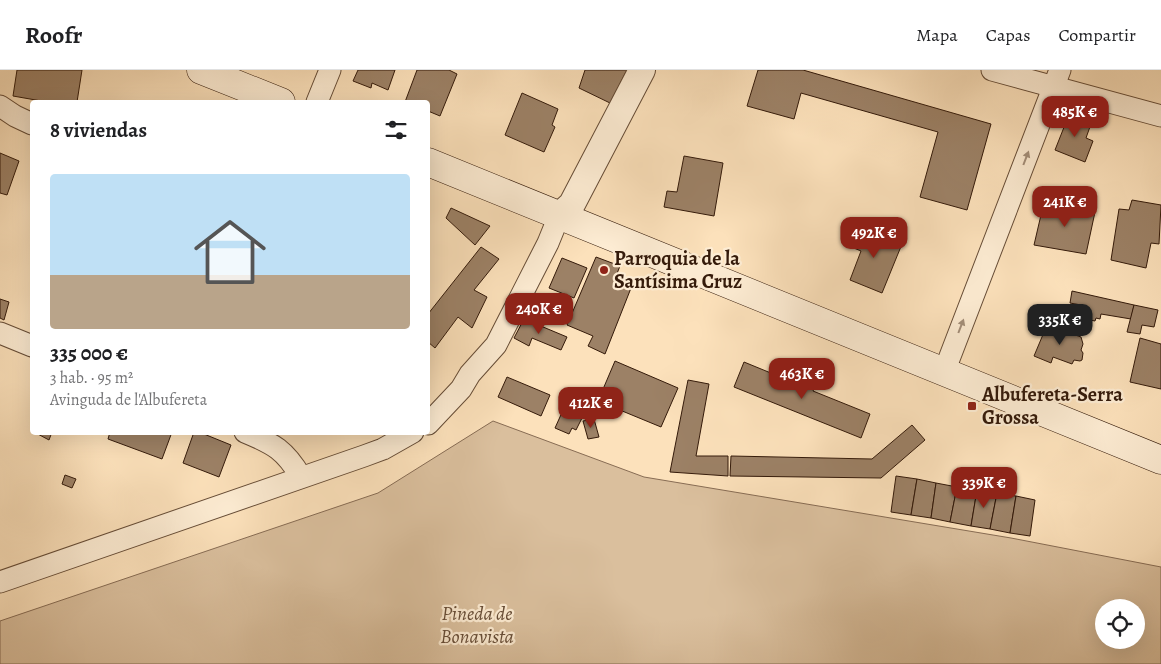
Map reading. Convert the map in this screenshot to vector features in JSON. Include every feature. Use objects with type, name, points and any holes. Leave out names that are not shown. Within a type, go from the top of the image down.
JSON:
[{"type":"main road","points":[[201,70],[276,100]]},
{"type":"main road","points":[[430,163],[1161,460]]},
{"type":"street","points":[[318,100],[330,70]]},
{"type":"street","points":[[430,422],[461,389],[536,238],[572,204],[642,70]]},
{"type":"street","points":[[992,70],[1056,78],[1161,116]]},
{"type":"street","points":[[944,372],[1056,78]]},
{"type":"street","points":[[0,106],[30,123]]},
{"type":"street","points":[[0,333],[30,345]]},
{"type":"street","points":[[251,435],[278,448],[291,461],[301,478]]},
{"type":"street","points":[[0,582],[364,456],[383,449],[408,435]]},
{"type":"green space","name":"Pineda de Bonavista","points":[[493,421],[644,477],[1011,538],[1161,567],[1161,664],[0,664],[0,621],[378,493]]},
{"type":"building","points":[[17,70],[82,70],[77,100],[36,100],[13,96]]},
{"type":"building","points":[[358,70],[395,70],[388,90],[372,83],[371,88],[353,81]]},
{"type":"building","points":[[417,70],[449,70],[457,74],[440,116],[430,112],[430,100],[406,100]]},
{"type":"building","points":[[585,70],[627,70],[610,103],[579,88]]},
{"type":"building","points":[[758,70],[803,70],[991,124],[967,210],[920,197],[938,132],[801,93],[794,119],[747,106]]},
{"type":"building","points":[[522,93],[558,109],[552,125],[555,127],[544,152],[505,135]]},
{"type":"building","points":[[1070,112],[1092,121],[1086,138],[1093,141],[1085,162],[1055,150]]},
{"type":"building","points":[[0,153],[19,161],[7,195],[0,193]]},
{"type":"building","points":[[684,156],[723,163],[714,216],[664,207],[667,191],[677,192]]},
{"type":"building","points":[[1132,200],[1161,205],[1159,244],[1151,243],[1146,268],[1111,260],[1119,209],[1129,210]]},
{"type":"building","points":[[1044,202],[1095,212],[1086,254],[1034,245]]},
{"type":"building","points":[[451,208],[490,226],[475,245],[446,218]]},
{"type":"building","points":[[857,226],[902,244],[882,293],[850,280],[861,251],[849,246]]},
{"type":"building","points":[[481,247],[499,259],[474,290],[487,297],[472,328],[458,317],[435,348],[430,344],[430,311]]},
{"type":"building","points":[[596,257],[620,266],[616,276],[633,283],[605,354],[588,346],[593,336],[567,325]]},
{"type":"building","points":[[562,258],[587,268],[574,298],[549,288]]},
{"type":"building","points":[[1072,291],[1134,305],[1131,319],[1101,314],[1100,319],[1096,318],[1095,321],[1085,319],[1087,309],[1080,308],[1081,305],[1070,303]]},
{"type":"building","points":[[0,299],[9,302],[4,320],[0,318]]},
{"type":"building","points":[[1134,305],[1158,310],[1154,327],[1142,325],[1140,334],[1127,332]]},
{"type":"building","points":[[524,319],[567,337],[561,350],[532,338],[529,346],[514,338]]},
{"type":"building","points":[[1047,325],[1081,337],[1083,344],[1081,350],[1083,353],[1082,360],[1074,360],[1072,364],[1053,357],[1051,363],[1034,356]]},
{"type":"building","points":[[1140,338],[1161,344],[1161,389],[1130,382]]},
{"type":"building","points":[[615,361],[678,388],[661,427],[598,401]]},
{"type":"building","points":[[744,362],[800,385],[803,381],[815,386],[813,391],[870,414],[861,438],[734,387]]},
{"type":"building","points":[[507,377],[550,395],[541,416],[498,397]]},
{"type":"building","points":[[688,380],[709,384],[696,456],[728,456],[728,476],[670,472]]},
{"type":"building","points":[[564,408],[583,416],[576,430],[572,428],[569,434],[555,428]]},
{"type":"building","points":[[594,419],[599,437],[588,439],[583,421]]},
{"type":"building","points":[[912,425],[925,440],[881,478],[730,476],[731,456],[872,459]]},
{"type":"building","points":[[40,435],[51,435],[49,440]]},
{"type":"building","points":[[109,435],[171,435],[162,459],[108,439]]},
{"type":"building","points":[[193,435],[206,435],[231,445],[219,477],[183,463]]},
{"type":"building","points":[[65,475],[76,479],[72,488],[62,484]]},
{"type":"building","points":[[896,476],[917,479],[911,515],[891,512]]},
{"type":"building","points":[[917,479],[936,483],[931,518],[911,515]]},
{"type":"building","points":[[936,483],[957,487],[950,522],[931,518]]},
{"type":"building","points":[[957,487],[977,490],[971,526],[950,522]]},
{"type":"building","points":[[977,490],[997,493],[990,529],[971,526]]},
{"type":"building","points":[[997,493],[1016,496],[1010,533],[990,529]]},
{"type":"building","points":[[1016,496],[1035,500],[1030,536],[1010,533]]},
{"type":"place","name":"Parroquia de la Santísima Cruz","points":[[604,270]]},
{"type":"place","name":"Albufereta-Serra Grossa","points":[[972,406]]}]
